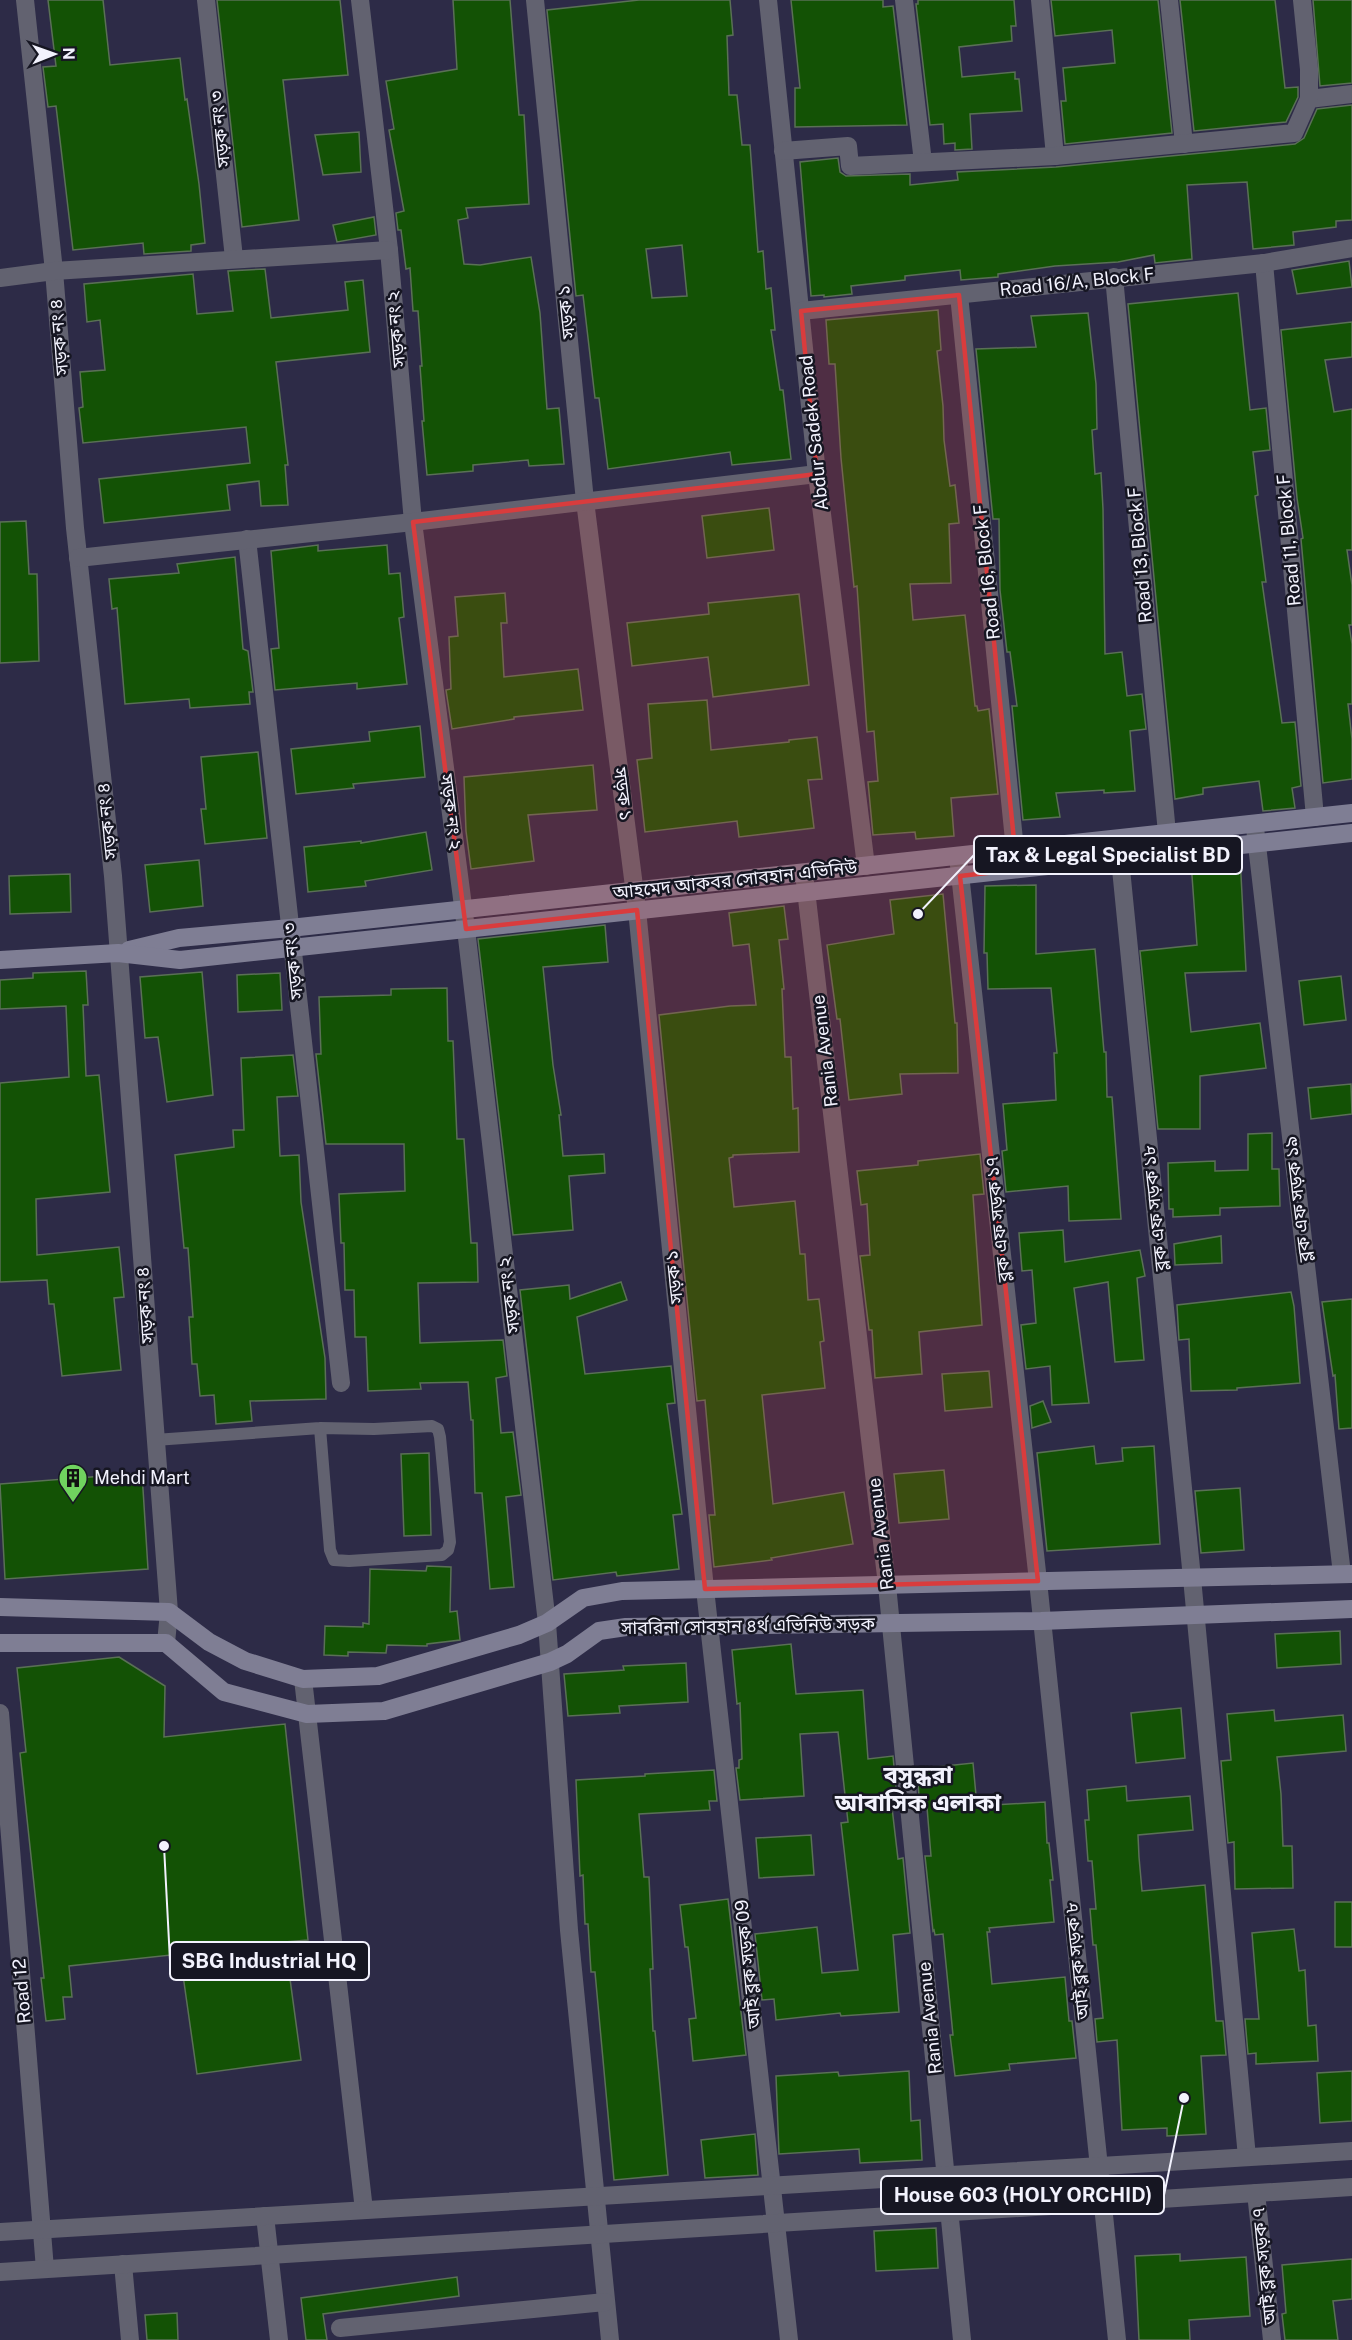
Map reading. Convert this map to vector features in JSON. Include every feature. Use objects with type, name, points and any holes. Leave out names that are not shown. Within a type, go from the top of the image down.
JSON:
[{"type":"street","name":"সড়ক নং ৪","points":[[25,0],[54,271],[78,558],[112,864],[169,1612],[166,1643]]},
{"type":"street","name":"সড়ক নং ৩","points":[[206,0],[234,258]]},
{"type":"street","name":"সড়ক নং ২","points":[[360,0],[388,250],[413,522],[466,929],[547,1623],[569,1930],[597,2234],[610,2340]]},
{"type":"street","name":"সড়ক ১","points":[[535,0],[585,501],[638,910],[705,1589]]},
{"type":"street","name":"Abdur Sadek Road","points":[[768,0],[817,474],[866,866]]},
{"type":"street","points":[[904,0],[923,162]]},
{"type":"street","points":[[1040,0],[1055,156]]},
{"type":"street","points":[[1169,0],[1184,144]]},
{"type":"street","points":[[783,151],[848,146],[850,166],[1055,156],[1294,133],[1309,99],[1309,69],[1302,0]]},
{"type":"street","points":[[1309,99],[1352,94]]},
{"type":"street","name":"Road 16/A, Block F","points":[[801,311],[1264,263],[1352,248]]},
{"type":"street","points":[[0,278],[54,271],[234,258],[388,250]]},
{"type":"street","name":"Road 11, Block F","points":[[1264,263],[1315,817]]},
{"type":"street","name":"Road 13, Block F","points":[[1114,277],[1167,833]]},
{"type":"street","name":"Road 16, Block F","points":[[959,295],[1015,850]]},
{"type":"street","points":[[78,558],[413,522],[817,474]]},
{"type":"street","name":"সড়ক নং ৩","points":[[247,539],[340,1383]]},
{"type":"street","name":"আহমেদ আকবর সোবহান এভিনিউ","points":[[118,953],[179,938],[463,910],[1352,813]]},
{"type":"street","name":"ব্লক এফ সড়ক ১৯","points":[[1255,824],[1347,1574]]},
{"type":"street","name":"আহমেদ আকবর সোবহান এভিনিউ","points":[[0,960],[118,953],[180,960],[1352,833]]},
{"type":"street","name":"ব্লক এফ সড়ক ১৮","points":[[1118,838],[1196,1613],[1247,2157]]},
{"type":"street","name":"ব্লক এফ সড়ক ১৭","points":[[958,856],[1038,1581]]},
{"type":"street","name":"Rania Avenue","points":[[804,873],[887,1585],[962,2340]]},
{"type":"street","name":"সাবরিনা সোবহান ৪র্থ এভিনিউ সড়ক","points":[[169,1612],[209,1642],[245,1661],[303,1679],[378,1676],[519,1635],[547,1623],[584,1598],[622,1592],[1347,1574]]},
{"type":"street","name":"আই ব্লক সড়ক ৮","points":[[1038,1581],[1116,2340]]},
{"type":"street","name":"আই ব্লক সড়ক 09","points":[[705,1589],[789,2340]]},
{"type":"street","points":[[0,1607],[169,1612]]},
{"type":"street","name":"সাবরিনা সোবহান ৪র্থ এভিনিউ সড়ক","points":[[166,1643],[224,1692],[307,1714],[384,1711],[550,1662],[567,1654],[600,1631],[626,1627],[1041,1621],[1196,1613],[1352,1609]]},
{"type":"street","points":[[0,1643],[166,1643]]},
{"type":"street","points":[[303,1679],[364,2210]]},
{"type":"street","name":"Road 12","points":[[0,1713],[45,2269]]},
{"type":"street","points":[[0,2232],[1352,2151]]},
{"type":"street","points":[[0,2272],[1352,2187]]},
{"type":"street","name":"আই ব্লক সড়ক ৭","points":[[1256,2193],[1272,2340]]},
{"type":"street","points":[[266,2216],[279,2340]]},
{"type":"street","points":[[123,2264],[130,2340]]},
{"type":"street","points":[[340,2328],[605,2302]]},
{"type":"lane","points":[[155,1440],[320,1428],[374,1429],[432,1426],[438,1429],[450,1542],[448,1550],[442,1555],[334,1560],[330,1550],[320,1428]]},
{"type":"highlighted area","points":[[959,295],[1015,850],[1118,839],[1120,858],[960,876],[1038,1581],[705,1589],[637,910],[466,929],[413,522],[817,474],[801,311]]},
{"type":"building","points":[[48,0],[103,0],[110,65],[180,58],[199,184],[205,243],[191,245],[191,251],[144,254],[143,243],[73,250],[56,106],[48,107],[43,67],[56,66]]},
{"type":"building","points":[[217,0],[340,0],[348,75],[283,80],[299,220],[242,227]]},
{"type":"building","points":[[453,0],[510,0],[519,115],[524,115],[529,204],[466,208],[468,218],[458,220],[464,264],[480,265],[531,257],[540,313],[547,409],[559,408],[564,464],[529,466],[528,460],[473,465],[473,471],[427,475],[422,421],[424,421],[418,311],[413,311],[410,268],[406,269],[401,230],[398,230],[396,213],[404,211],[389,130],[394,129],[386,81],[457,69]]},
{"type":"building","points":[[639,0],[730,0],[733,35],[727,36],[729,95],[737,95],[742,145],[750,145],[758,252],[763,251],[766,289],[771,288],[775,330],[771,330],[780,390],[783,390],[791,459],[732,465],[730,452],[608,469],[599,398],[595,398],[583,295],[576,296],[547,10]],"holes":[[[682,245],[687,296],[652,298],[646,249]]]},
{"type":"building","points":[[791,0],[883,0],[883,7],[893,6],[907,125],[795,127],[795,88],[800,88]]},
{"type":"building","points":[[918,0],[1014,0],[1016,26],[1011,26],[1012,41],[959,47],[962,77],[1015,72],[1015,79],[1019,79],[1022,111],[970,114],[972,149],[955,150],[955,143],[944,144],[943,124],[930,125],[916,4]]},
{"type":"building","points":[[1051,0],[1158,0],[1172,133],[1065,144],[1061,101],[1066,101],[1063,68],[1115,63],[1112,30],[1055,36]]},
{"type":"building","points":[[1180,0],[1275,0],[1285,88],[1298,87],[1298,97],[1286,122],[1194,131]]},
{"type":"building","points":[[1313,0],[1352,0],[1352,83],[1320,86]]},
{"type":"building","points":[[1352,105],[1352,220],[1336,221],[1336,227],[1293,232],[1294,245],[1253,249],[1247,182],[1187,185],[1192,259],[1155,263],[1154,255],[1118,262],[1055,266],[998,274],[998,277],[961,280],[960,270],[905,276],[905,280],[851,286],[852,294],[811,296],[800,162],[838,158],[840,172],[846,176],[910,174],[910,185],[958,180],[957,172],[1056,167],[1295,144],[1304,138],[1317,109]]},
{"type":"building","points":[[359,132],[361,172],[323,175],[315,135]]},
{"type":"building","points":[[374,217],[376,235],[337,242],[333,225]]},
{"type":"building","points":[[1349,261],[1352,287],[1297,294],[1292,270]]},
{"type":"building","points":[[265,269],[271,318],[348,310],[345,282],[363,280],[370,352],[276,362],[288,465],[285,465],[288,505],[261,506],[259,481],[227,485],[230,510],[104,523],[99,479],[250,463],[246,427],[83,443],[79,408],[83,407],[80,372],[105,370],[100,320],[87,322],[84,284],[193,274],[197,314],[233,311],[228,271]]},
{"type":"building","points":[[1238,293],[1250,410],[1266,408],[1270,450],[1253,452],[1258,495],[1255,496],[1266,582],[1262,582],[1282,723],[1295,722],[1301,786],[1292,788],[1295,808],[1263,811],[1259,781],[1203,788],[1203,794],[1175,799],[1128,304]]},
{"type":"building","points":[[938,310],[941,350],[937,351],[944,440],[950,486],[955,485],[959,523],[949,524],[951,583],[910,584],[913,620],[965,615],[975,706],[978,711],[989,709],[998,794],[951,798],[954,836],[916,839],[915,832],[873,835],[868,782],[878,781],[874,731],[867,732],[857,586],[854,587],[841,458],[835,364],[829,364],[826,320]]},
{"type":"building","points":[[1088,313],[1096,384],[1097,429],[1092,430],[1095,474],[1101,473],[1103,509],[1105,654],[1122,652],[1127,696],[1142,694],[1146,729],[1130,731],[1135,791],[1056,793],[1060,817],[1023,820],[1012,706],[1017,706],[1010,652],[1007,652],[1000,590],[999,519],[993,519],[976,349],[1036,347],[1031,316]]},
{"type":"building","points":[[1352,322],[1352,357],[1325,360],[1334,412],[1352,409],[1352,550],[1347,550],[1352,585],[1352,625],[1349,625],[1352,644],[1352,704],[1348,704],[1352,739],[1352,779],[1323,783],[1301,539],[1303,538],[1281,330]]},
{"type":"building","points":[[769,508],[774,550],[707,558],[702,516]]},
{"type":"building","points":[[26,521],[29,574],[37,574],[39,661],[0,663],[0,522]]},
{"type":"building","points":[[318,545],[318,551],[387,545],[389,574],[400,573],[404,617],[399,618],[407,684],[357,689],[357,683],[275,690],[271,649],[279,648],[271,551]]},
{"type":"building","points":[[235,557],[243,649],[248,651],[253,692],[249,692],[250,704],[190,708],[189,699],[125,704],[117,608],[112,609],[109,579],[179,573],[177,564]]},
{"type":"building","points":[[505,593],[507,623],[501,623],[504,677],[578,669],[583,710],[514,717],[514,719],[452,729],[446,690],[451,689],[449,637],[458,636],[455,597]]},
{"type":"building","points":[[799,594],[809,685],[713,697],[708,657],[632,666],[627,623],[709,614],[708,603]]},
{"type":"building","points":[[707,700],[711,750],[817,737],[822,779],[808,780],[814,828],[739,837],[737,821],[645,832],[637,760],[652,758],[648,704]]},
{"type":"building","points":[[420,726],[425,777],[353,784],[354,788],[296,794],[291,749],[370,741],[369,732]]},
{"type":"building","points":[[258,752],[267,838],[205,844],[201,809],[206,809],[201,757]]},
{"type":"building","points":[[593,765],[597,810],[528,815],[534,861],[471,869],[466,831],[464,777]]},
{"type":"building","points":[[426,832],[432,870],[365,881],[366,886],[308,892],[304,847],[361,841],[361,843]]},
{"type":"building","points":[[1240,856],[1246,971],[1185,973],[1191,1032],[1260,1023],[1266,1068],[1200,1076],[1200,1129],[1158,1129],[1140,951],[1197,945],[1191,862]]},
{"type":"building","points":[[199,860],[203,906],[150,912],[145,865]]},
{"type":"building","points":[[70,874],[71,912],[10,914],[9,876]]},
{"type":"building","points":[[1036,885],[1036,954],[1095,949],[1104,1052],[1106,1052],[1107,1097],[1112,1097],[1121,1219],[1069,1221],[1068,1186],[1006,1192],[1002,1151],[1007,1150],[1003,1104],[1056,1100],[1054,1053],[1057,1053],[1051,988],[988,989],[987,953],[984,953],[985,886]]},
{"type":"building","points":[[943,894],[955,1023],[957,1023],[958,1073],[900,1074],[902,1094],[849,1100],[840,1019],[837,1019],[827,945],[894,934],[890,900]]},
{"type":"building","points":[[784,906],[788,939],[779,940],[784,989],[782,989],[785,1057],[791,1057],[793,1109],[798,1108],[799,1152],[733,1155],[729,1158],[734,1207],[795,1201],[800,1254],[805,1254],[808,1300],[819,1299],[824,1341],[820,1342],[825,1388],[762,1395],[773,1504],[844,1492],[853,1544],[771,1558],[772,1560],[714,1567],[709,1515],[715,1515],[705,1400],[697,1401],[659,1015],[756,1005],[749,944],[733,946],[729,913]]},
{"type":"building","points":[[605,925],[608,962],[543,967],[553,1065],[561,1115],[559,1115],[563,1156],[604,1154],[605,1173],[569,1176],[573,1230],[513,1235],[478,939]]},
{"type":"building","points":[[86,971],[88,1005],[83,1005],[86,1076],[99,1075],[110,1192],[36,1199],[37,1255],[119,1247],[124,1297],[114,1298],[121,1370],[62,1376],[54,1304],[49,1304],[47,1280],[0,1282],[0,1083],[69,1077],[66,1006],[0,1009],[0,980],[33,978],[33,973]]},
{"type":"building","points":[[202,972],[213,1095],[167,1102],[158,1037],[145,1038],[140,977]]},
{"type":"building","points":[[280,973],[282,1010],[238,1012],[237,975]]},
{"type":"building","points":[[1341,976],[1346,1020],[1304,1025],[1299,981]]},
{"type":"building","points":[[447,988],[448,1041],[453,1041],[457,1139],[464,1139],[471,1243],[477,1243],[478,1282],[418,1283],[420,1343],[503,1340],[507,1376],[496,1378],[501,1433],[513,1432],[521,1495],[506,1497],[514,1587],[490,1589],[482,1493],[475,1493],[473,1420],[471,1420],[468,1382],[420,1383],[421,1389],[368,1391],[366,1337],[355,1337],[354,1290],[345,1290],[344,1243],[341,1243],[339,1194],[405,1191],[404,1144],[326,1144],[316,1054],[321,1054],[319,997],[391,995],[391,989]]},
{"type":"building","points":[[293,1055],[298,1096],[277,1097],[280,1156],[299,1155],[301,1202],[325,1358],[326,1399],[250,1401],[252,1421],[216,1424],[214,1395],[200,1396],[197,1364],[192,1364],[189,1317],[193,1317],[188,1248],[184,1248],[175,1155],[234,1147],[233,1130],[244,1130],[241,1058]]},
{"type":"building","points":[[1351,1084],[1352,1114],[1311,1119],[1308,1088]]},
{"type":"building","points":[[1272,1133],[1272,1169],[1279,1169],[1280,1206],[1220,1208],[1220,1215],[1173,1217],[1173,1209],[1169,1209],[1168,1163],[1215,1161],[1215,1171],[1248,1170],[1248,1134]]},
{"type":"building","points":[[980,1154],[984,1194],[973,1195],[982,1325],[919,1332],[922,1374],[875,1378],[872,1330],[869,1330],[860,1256],[870,1255],[867,1204],[861,1205],[857,1171],[918,1165],[918,1161]]},
{"type":"building","points":[[1063,1230],[1065,1262],[1140,1250],[1145,1276],[1137,1278],[1144,1360],[1115,1362],[1108,1282],[1074,1288],[1089,1403],[1052,1405],[1050,1366],[1026,1369],[1021,1325],[1036,1323],[1032,1270],[1022,1271],[1019,1233]]},
{"type":"building","points":[[1221,1236],[1222,1263],[1175,1265],[1174,1244]]},
{"type":"building","points":[[621,1282],[627,1300],[577,1317],[585,1374],[671,1366],[675,1403],[667,1404],[682,1514],[673,1515],[679,1569],[617,1576],[616,1572],[553,1580],[520,1290],[569,1285],[570,1299]]},
{"type":"building","points":[[1291,1292],[1300,1383],[1237,1388],[1237,1390],[1191,1391],[1189,1339],[1179,1340],[1177,1305]]},
{"type":"building","points":[[1352,1299],[1352,1428],[1339,1429],[1335,1375],[1333,1376],[1322,1302]]},
{"type":"building","points":[[989,1371],[992,1407],[945,1411],[942,1374]]},
{"type":"building","points":[[1043,1401],[1051,1422],[1032,1428],[1030,1406]]},
{"type":"building","points":[[1094,1446],[1096,1464],[1123,1461],[1122,1448],[1154,1446],[1160,1544],[1047,1551],[1037,1453]]},
{"type":"building","points":[[429,1453],[431,1535],[404,1536],[401,1454]]},
{"type":"building","points":[[944,1470],[949,1519],[899,1523],[894,1474]]},
{"type":"building","points":[[142,1473],[148,1569],[5,1579],[0,1484]]},
{"type":"building","points":[[1240,1488],[1244,1550],[1201,1553],[1195,1491]]},
{"type":"building","points":[[427,1566],[451,1567],[450,1612],[457,1611],[460,1640],[427,1644],[427,1646],[387,1645],[386,1653],[348,1652],[348,1656],[324,1655],[325,1626],[363,1627],[363,1623],[369,1624],[370,1569],[426,1571]]},
{"type":"building","points":[[1340,1631],[1341,1664],[1277,1668],[1275,1634]]},
{"type":"building","points":[[791,1644],[796,1694],[863,1690],[868,1759],[893,1756],[897,1799],[891,1799],[898,1859],[903,1858],[910,1933],[893,1935],[899,2012],[841,2016],[840,2013],[776,2020],[774,1999],[762,2000],[755,1934],[817,1927],[822,1973],[858,1970],[841,1823],[848,1822],[838,1732],[800,1734],[804,1796],[740,1800],[736,1768],[739,1768],[739,1760],[742,1759],[740,1703],[737,1704],[732,1650]]},
{"type":"building","points":[[119,1657],[165,1686],[164,1737],[285,1724],[308,1940],[285,1942],[301,2060],[197,2074],[180,1954],[69,1966],[72,1997],[63,1997],[65,2019],[46,2021],[41,1978],[44,1978],[20,1753],[26,1752],[17,1668]]},
{"type":"building","points":[[686,1663],[688,1702],[619,1706],[620,1713],[568,1716],[564,1674],[624,1670],[623,1666]]},
{"type":"building","points":[[1181,1708],[1185,1758],[1136,1763],[1131,1713]]},
{"type":"building","points":[[1274,1710],[1275,1721],[1343,1715],[1346,1751],[1277,1757],[1283,1846],[1292,1846],[1293,1888],[1235,1889],[1234,1842],[1228,1843],[1221,1761],[1231,1760],[1227,1714]]},
{"type":"building","points":[[973,1763],[977,1806],[1045,1802],[1047,1843],[1049,1843],[1053,1880],[1050,1880],[1054,1922],[989,1928],[990,1932],[987,1932],[992,1984],[1065,1977],[1069,2021],[1072,2021],[1076,2058],[1009,2064],[1010,2070],[955,2076],[943,1934],[935,1935],[933,1931],[925,1856],[931,1856],[926,1795],[919,1796],[917,1769]]},
{"type":"building","points":[[714,1770],[717,1801],[709,1801],[710,1810],[639,1814],[644,1877],[649,1877],[653,2031],[655,2031],[668,2175],[614,2180],[595,1972],[591,1972],[588,1924],[585,1924],[583,1875],[580,1876],[576,1780]]},
{"type":"building","points":[[1126,1786],[1127,1801],[1190,1796],[1193,1830],[1138,1835],[1139,1857],[1142,1891],[1205,1885],[1216,2021],[1223,2021],[1226,2055],[1201,2056],[1206,2134],[1167,2136],[1167,2128],[1122,2130],[1117,2040],[1097,2042],[1095,2019],[1103,2018],[1090,1909],[1096,1909],[1092,1861],[1088,1861],[1085,1820],[1089,1820],[1087,1790]]},
{"type":"building","points":[[811,1835],[814,1875],[759,1878],[756,1838]]},
{"type":"building","points":[[728,1899],[746,2055],[693,2061],[689,2019],[696,2018],[688,1947],[685,1947],[680,1905]]},
{"type":"building","points":[[1335,1902],[1352,1902],[1352,1947],[1335,1947]]},
{"type":"building","points":[[1294,1929],[1299,1971],[1305,1970],[1308,2026],[1316,2025],[1318,2061],[1256,2064],[1256,2053],[1248,2054],[1245,2019],[1259,2019],[1252,1933]]},
{"type":"building","points":[[909,2071],[911,2121],[920,2120],[922,2160],[860,2163],[859,2149],[779,2154],[776,2076],[838,2072],[839,2076]]},
{"type":"building","points":[[1352,2071],[1352,2121],[1320,2123],[1317,2073]]},
{"type":"building","points":[[755,2134],[758,2175],[705,2178],[701,2140]]},
{"type":"building","points":[[936,2228],[938,2268],[876,2271],[874,2231]]},
{"type":"building","points":[[1180,2254],[1180,2261],[1246,2257],[1250,2316],[1189,2320],[1190,2340],[1139,2340],[1135,2256]]},
{"type":"building","points":[[1352,2259],[1352,2299],[1333,2301],[1338,2340],[1285,2340],[1282,2314],[1286,2313],[1282,2265]]},
{"type":"building","points":[[457,2277],[459,2296],[323,2314],[327,2340],[306,2340],[301,2298]]},
{"type":"building","points":[[177,2313],[178,2340],[147,2340],[145,2315]]},
{"type":"place","name":"Tax & Legal Specialist BD","points":[[918,914]]},
{"type":"place","name":"Mehdi Mart","points":[[73,1504]]},
{"type":"place","name":"SBG Industrial HQ","points":[[164,1846]]},
{"type":"place","name":"House 603 (HOLY ORCHID)","points":[[1184,2098]]},
{"type":"district","name":"বসুন্ধরা আবাসিক এলাকা","points":[[918,1789]]}]
